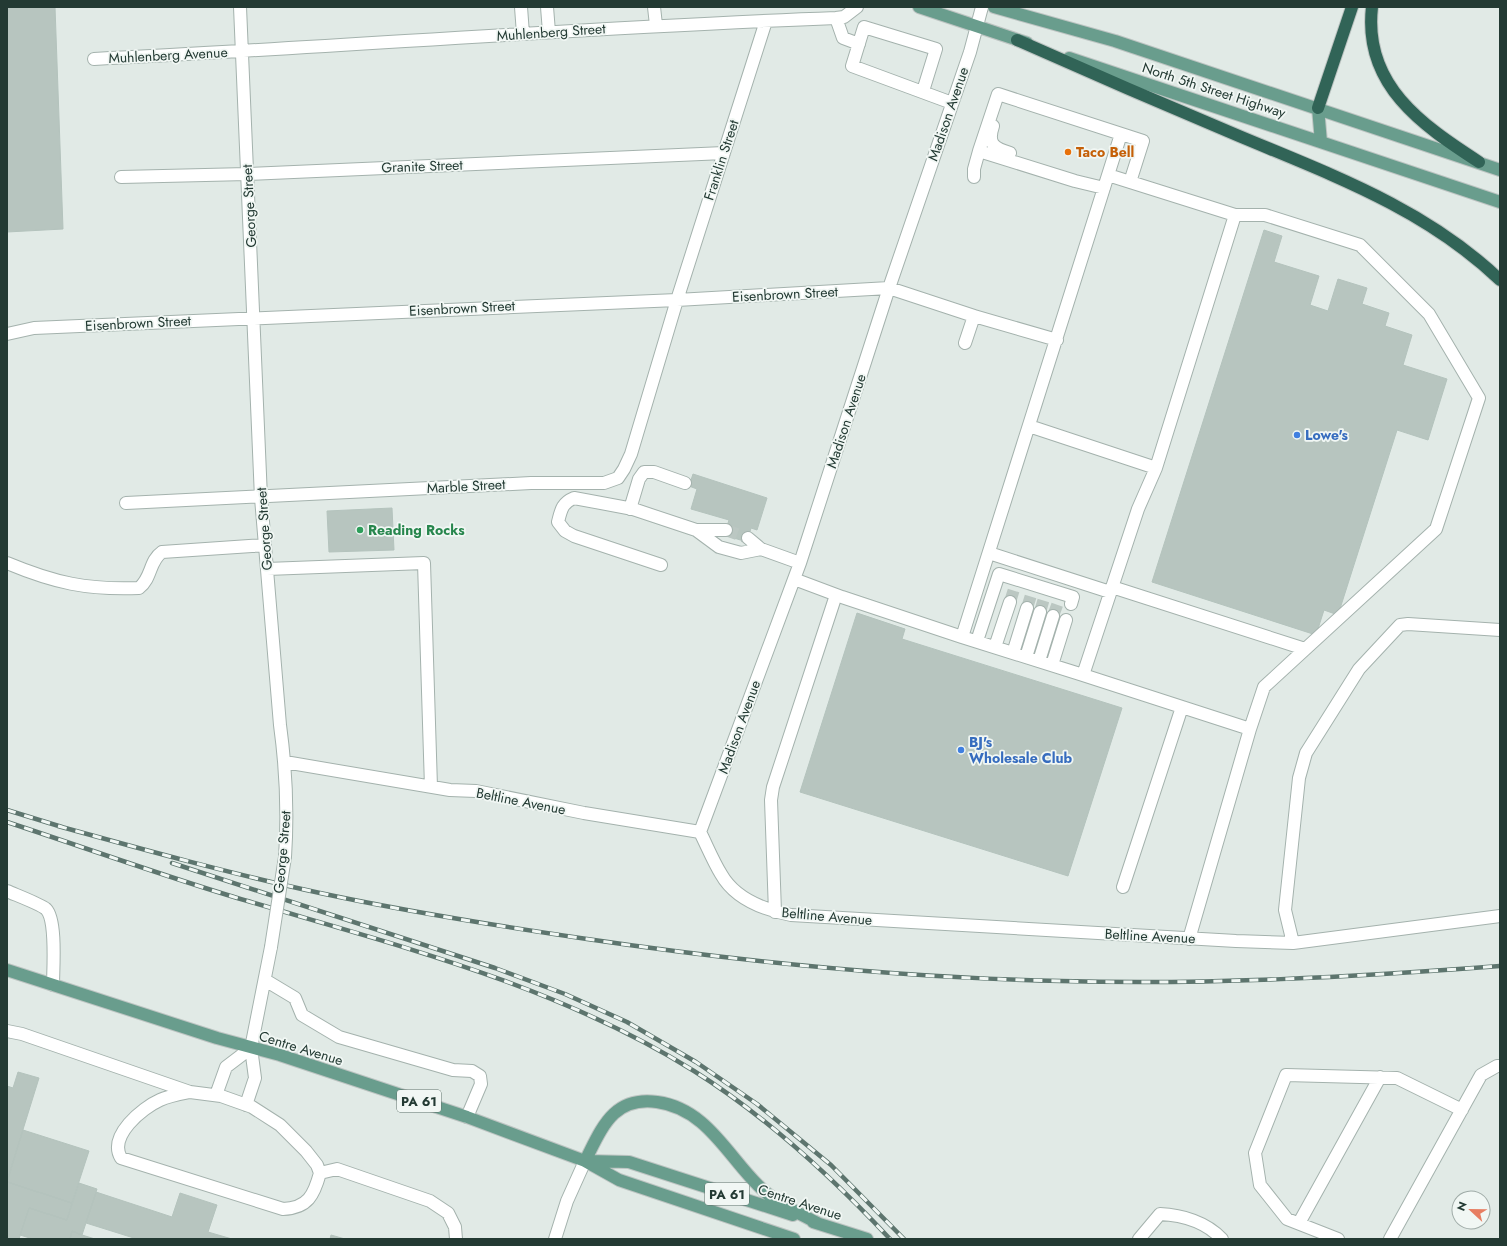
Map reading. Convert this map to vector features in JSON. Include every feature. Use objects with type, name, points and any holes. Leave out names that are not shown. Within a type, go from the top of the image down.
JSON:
[{"type":"highway","points":[[1318,108],[1352,7]]},
{"type":"highway","points":[[1372,7],[1374,48],[1382,70],[1393,91],[1411,112],[1424,124],[1479,162]]},
{"type":"highway","points":[[1017,40],[1384,198],[1435,228],[1473,256],[1500,280]]},
{"type":"main road","name":"North 5th Street Highway","points":[[919,7],[1500,202]]},
{"type":"main road","name":"North 5th Street Highway","points":[[994,7],[1115,41],[1500,170]]},
{"type":"main road","points":[[1318,108],[1321,142]]},
{"type":"main road","name":"Centre Avenue","points":[[7,970],[251,1048],[280,1055],[467,1116],[585,1161],[619,1180],[794,1239]]},
{"type":"main road","points":[[585,1161],[603,1126],[624,1106],[632,1102],[643,1101],[673,1105],[685,1110],[704,1124],[765,1192],[819,1224]]},
{"type":"main road","name":"Centre Avenue","points":[[585,1161],[629,1162],[867,1239]]},
{"type":"street","name":"George Street","points":[[240,7],[261,498],[280,725],[285,762],[286,812],[284,857],[272,947],[251,1048],[255,1078],[246,1105]]},
{"type":"street","points":[[522,7],[522,34]]},
{"type":"street","points":[[547,7],[549,32]]},
{"type":"street","points":[[654,7],[656,25]]},
{"type":"street","name":"Muhlenberg Street","points":[[242,52],[656,25],[836,18],[844,17],[857,7]]},
{"type":"street","name":"Madison Avenue","points":[[700,832],[800,563],[889,288],[970,52],[982,7]]},
{"type":"street","points":[[836,18],[843,38],[859,44]]},
{"type":"street","name":"Franklin Street","points":[[677,300],[766,21]]},
{"type":"street","points":[[923,91],[936,49],[864,27],[852,66],[952,103]]},
{"type":"street","name":"Muhlenberg Avenue","points":[[94,59],[242,52]]},
{"type":"street","points":[[974,177],[974,169],[979,151],[998,94],[1143,140],[1130,182]]},
{"type":"street","points":[[993,108],[996,115],[990,135],[992,143],[998,149],[1076,175],[1098,186]]},
{"type":"street","points":[[962,637],[1056,340],[1098,186],[1108,175],[1121,134]]},
{"type":"street","points":[[979,151],[1075,181],[1098,186]]},
{"type":"street","name":"Granite Street","points":[[121,177],[247,174],[724,153]]},
{"type":"street","points":[[1108,175],[1235,215],[1265,215],[1360,245],[1429,314],[1479,398],[1436,529],[1264,687],[1250,729],[1189,939]]},
{"type":"street","points":[[1083,675],[1138,509],[1156,468],[1235,215]]},
{"type":"street","points":[[889,288],[974,316],[1056,340]]},
{"type":"street","name":"Eisenbrown Street","points":[[7,334],[34,328],[677,300],[889,288]]},
{"type":"street","name":"Marble Street","points":[[126,503],[244,496],[261,498],[530,483],[604,483],[618,478],[631,454],[677,300]]},
{"type":"street","points":[[965,343],[974,316]]},
{"type":"street","points":[[1029,426],[1156,468]]},
{"type":"street","points":[[630,509],[638,479],[644,472],[654,472],[686,482]]},
{"type":"street","points":[[661,565],[574,536],[565,531],[558,522],[562,506],[574,498],[630,509],[696,530],[726,530]]},
{"type":"street","points":[[696,530],[719,547],[741,553],[761,548]]},
{"type":"street","points":[[748,538],[761,548],[800,563]]},
{"type":"street","points":[[7,563],[41,577],[68,584],[113,589],[139,588],[148,578],[156,556],[162,552],[266,545]]},
{"type":"street","points":[[989,553],[1306,649]]},
{"type":"street","points":[[267,569],[424,563],[431,787]]},
{"type":"street","points":[[1025,585],[1029,566]]},
{"type":"street","points":[[977,641],[999,574],[1046,592],[1060,596],[1073,597],[1071,604]]},
{"type":"street","points":[[794,579],[836,595],[962,637],[1250,729]]},
{"type":"street","points":[[775,912],[771,800],[773,787],[836,595]]},
{"type":"street","points":[[995,647],[1010,602]]},
{"type":"street","points":[[1013,653],[1027,608]]},
{"type":"street","points":[[1026,657],[1040,612]]},
{"type":"street","points":[[1039,661],[1053,616]]},
{"type":"street","points":[[1052,665],[1066,620]]},
{"type":"street","points":[[1293,943],[1285,910],[1299,778],[1306,754],[1359,669],[1400,625],[1408,624],[1500,630]]},
{"type":"street","points":[[1123,887],[1182,707]]},
{"type":"street","name":"Beltline Avenue","points":[[285,762],[450,790],[476,791],[584,814],[700,832],[722,876],[747,899],[775,912],[791,916],[1189,939],[1293,943],[1500,916]]},
{"type":"street","points":[[7,891],[46,909],[50,917],[53,942],[53,985]]},
{"type":"street","points":[[265,980],[295,998],[302,1015],[339,1037],[453,1070],[472,1071],[480,1076],[481,1084],[467,1116]]},
{"type":"street","points":[[7,1031],[22,1034],[190,1092],[216,1095],[246,1105],[280,1125],[317,1165],[320,1173],[312,1196],[304,1205],[294,1209],[283,1209],[121,1158],[117,1152],[117,1146],[120,1137],[132,1119],[160,1100],[190,1092]]},
{"type":"street","points":[[216,1095],[226,1067],[251,1048]]},
{"type":"street","points":[[1390,1239],[1481,1075],[1497,1066],[1500,1066]]},
{"type":"street","points":[[1338,1239],[1287,1219],[1260,1186],[1255,1153],[1286,1075],[1397,1078],[1462,1110]]},
{"type":"street","points":[[1299,1223],[1380,1077]]},
{"type":"street","points":[[554,1239],[567,1201],[585,1161]]},
{"type":"street","points":[[320,1173],[337,1169],[430,1201],[448,1213],[455,1227],[456,1239]]},
{"type":"street","points":[[1139,1239],[1160,1214],[1178,1215],[1211,1228],[1222,1239]]},
{"type":"building","points":[[7,7],[55,7],[63,229],[7,232]]},
{"type":"building","name":"Lowe's","points":[[1264,230],[1282,236],[1274,262],[1319,276],[1310,305],[1328,311],[1338,279],[1367,288],[1362,304],[1389,313],[1385,326],[1412,335],[1403,365],[1447,379],[1428,440],[1397,430],[1338,615],[1324,610],[1316,635],[1152,582]]},
{"type":"building","points":[[693,474],[767,498],[757,530],[751,528],[747,542],[724,535],[729,520],[691,509],[697,489],[689,486]]},
{"type":"building","name":"Reading Rocks","points":[[392,508],[394,550],[329,552],[327,511]]},
{"type":"building","name":"BJ's Wholesale Club","points":[[857,613],[905,629],[902,639],[1122,708],[1068,876],[800,792]]},
{"type":"building","points":[[18,1072],[39,1078],[7,1181],[7,1086],[13,1088]]},
{"type":"building","points":[[23,1130],[89,1151],[72,1203],[7,1182]]},
{"type":"building","points":[[7,1182],[72,1203],[67,1220],[29,1208],[19,1239],[7,1239]]},
{"type":"building","points":[[79,1183],[97,1189],[82,1235],[72,1231],[70,1239],[33,1239],[20,1235],[29,1208],[67,1220]]},
{"type":"building","points":[[96,1192],[172,1217],[180,1193],[217,1205],[208,1232],[232,1239],[137,1239],[86,1223]]},
{"type":"building","points":[[72,1231],[82,1235],[95,1239],[70,1239]]},
{"type":"building","points":[[331,1235],[345,1239],[330,1239]]},
{"type":"tunnel","points":[[726,530],[748,538]]},
{"type":"tunnel","points":[[1010,602],[1015,586]]},
{"type":"tunnel","points":[[1027,608],[1032,592]]},
{"type":"tunnel","points":[[1040,612],[1045,595]]},
{"type":"tunnel","points":[[1053,616],[1059,600]]},
{"type":"railway","points":[[7,810],[62,827]]},
{"type":"railway","points":[[7,822],[234,897],[470,969],[585,1013],[640,1040],[694,1071],[747,1108],[773,1128],[821,1170],[890,1239]]},
{"type":"railway","points":[[58,826],[254,878],[387,906],[487,924],[554,934],[705,955],[824,968],[1002,979],[1171,982],[1336,977],[1500,966]]},
{"type":"railway","points":[[172,863],[495,968],[565,994],[627,1022],[696,1062],[757,1104],[831,1165],[904,1239]]},
{"type":"place","name":"Taco Bell","points":[[1068,152]]},
{"type":"place","name":"Lowe's","points":[[1297,435]]},
{"type":"place","name":"Reading Rocks","points":[[360,530]]},
{"type":"place","name":"BJ's Wholesale Club","points":[[961,750]]}]
